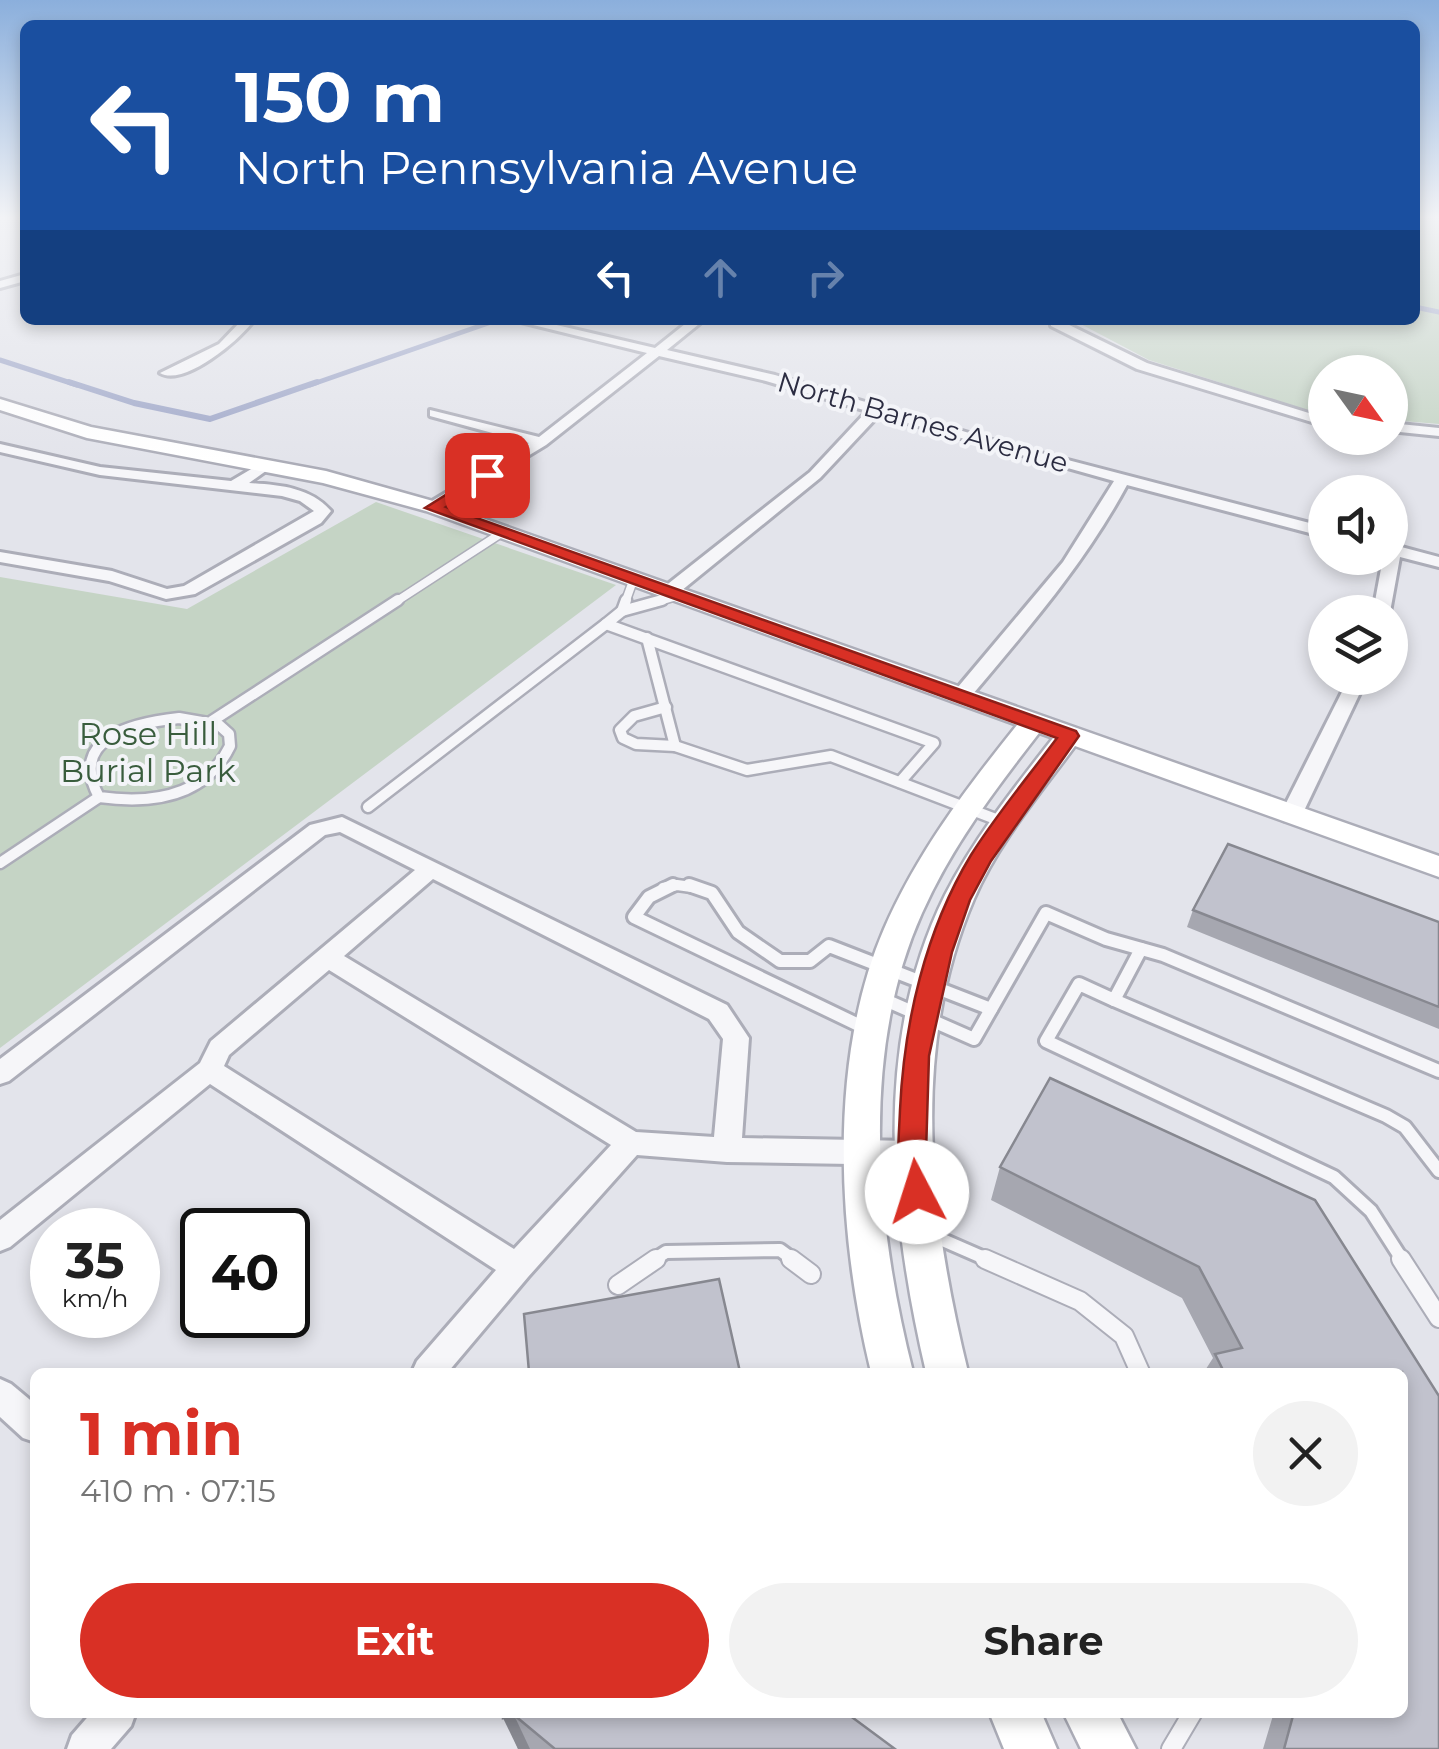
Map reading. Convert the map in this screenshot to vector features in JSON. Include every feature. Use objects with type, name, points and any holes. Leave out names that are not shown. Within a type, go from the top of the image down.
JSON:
[{"type":"main road","points":[[2,406],[122,440],[265,465],[433,508],[1439,867]]},
{"type":"main road","points":[[891,1368],[872,1274],[864,1151],[872,1032],[883,983],[919,889],[944,842],[1033,723]]},
{"type":"main road","points":[[946,1368],[912,1153],[916,1056],[958,900],[1006,823],[1069,736]]},
{"type":"main road","points":[[1017,1718],[1031,1749]]},
{"type":"main road","points":[[1092,1718],[1110,1749]]},
{"type":"street","points":[[167,373],[202,360],[246,325]]},
{"type":"street","name":"North Barnes Avenue","points":[[540,325],[770,378],[1308,528]]},
{"type":"street","points":[[433,508],[542,442],[692,325]]},
{"type":"street","points":[[1059,325],[1142,366],[1308,417]]},
{"type":"street","points":[[675,593],[815,475],[876,410]]},
{"type":"street","points":[[435,413],[542,442]]},
{"type":"street","points":[[1408,429],[1439,432]]},
{"type":"street","points":[[0,448],[100,471],[288,494],[315,501],[324,511],[316,520],[189,590],[166,594],[112,576],[0,558]]},
{"type":"street","points":[[234,486],[265,465]]},
{"type":"street","points":[[960,698],[1064,576],[1097,529],[1123,479]]},
{"type":"street","points":[[1408,554],[1439,562]]},
{"type":"street","points":[[1291,815],[1350,695]]},
{"type":"street","points":[[0,1073],[318,830],[342,824],[718,1012],[736,1038],[727,1150]]},
{"type":"street","points":[[0,1238],[209,1070],[220,1048],[431,869]]},
{"type":"street","points":[[327,957],[631,1142],[727,1150],[912,1153]]},
{"type":"street","points":[[209,1070],[517,1267]]},
{"type":"street","points":[[431,1368],[631,1142]]},
{"type":"street","points":[[0,1395],[30,1422]]},
{"type":"street","points":[[86,1749],[112,1718]]},
{"type":"lane","points":[[212,721],[503,532]]},
{"type":"lane","points":[[622,612],[634,578]]},
{"type":"lane","points":[[368,807],[622,612],[675,593]]},
{"type":"lane","points":[[606,624],[934,743],[900,782]]},
{"type":"lane","points":[[647,638],[675,746]]},
{"type":"lane","points":[[666,707],[639,712],[620,730],[622,738],[636,744],[675,746],[747,770],[831,756],[1006,823]]},
{"type":"lane","points":[[0,863],[98,797],[140,802],[170,797],[205,781],[223,765],[230,747],[226,731],[212,721],[158,718],[129,727],[100,744],[87,765],[88,784],[98,797]]},
{"type":"lane","points":[[872,1032],[634,917],[643,899],[665,885],[692,883],[712,893],[718,912],[750,946],[790,963],[810,962],[829,946],[883,983],[928,1002],[974,1038],[1046,913],[1439,1072]]},
{"type":"lane","points":[[1114,1000],[1142,949]]},
{"type":"lane","points":[[883,983],[928,1002],[991,1009]]},
{"type":"lane","points":[[1439,1171],[1406,1127],[1386,1116],[1079,984],[1046,1041],[1334,1177],[1371,1211],[1439,1318]]},
{"type":"lane","points":[[922,1231],[1080,1302],[1124,1336],[1138,1368]]},
{"type":"lane","points":[[618,1286],[666,1252],[780,1250],[811,1274]]},
{"type":"lane","points":[[1171,1749],[1189,1718]]},
{"type":"green space","points":[[1420,299],[1439,299],[1439,424],[1408,421],[1408,355],[1308,355],[1308,411],[1149,360],[1082,325],[1420,325]]},
{"type":"green space","name":"Rose Hill Burial Park","points":[[376,502],[616,585],[0,1048],[0,577],[187,609]]},
{"type":"building","points":[[1228,844],[1439,922],[1439,1007],[1193,910]]},
{"type":"building","points":[[1050,1078],[1315,1200],[1439,1396],[1439,1749],[1284,1749],[1292,1718],[1408,1718],[1408,1368],[1222,1368],[1215,1354],[1242,1348],[1199,1267],[1000,1167]]},
{"type":"building","points":[[719,1279],[739,1368],[529,1368],[524,1314]]},
{"type":"building","points":[[518,1718],[853,1718],[895,1749],[555,1749]]},
{"type":"waterway","points":[[1420,308],[1439,312]]},
{"type":"waterway","points":[[310,385],[483,325]]},
{"type":"waterway","points":[[0,360],[77,385]]},
{"type":"waterway","points":[[69,382],[134,403],[210,419],[317,382]]},
{"type":"route","points":[[487,475],[433,508],[1069,736],[981,858],[958,900],[940,952],[916,1056],[912,1153],[917,1192]]}]
